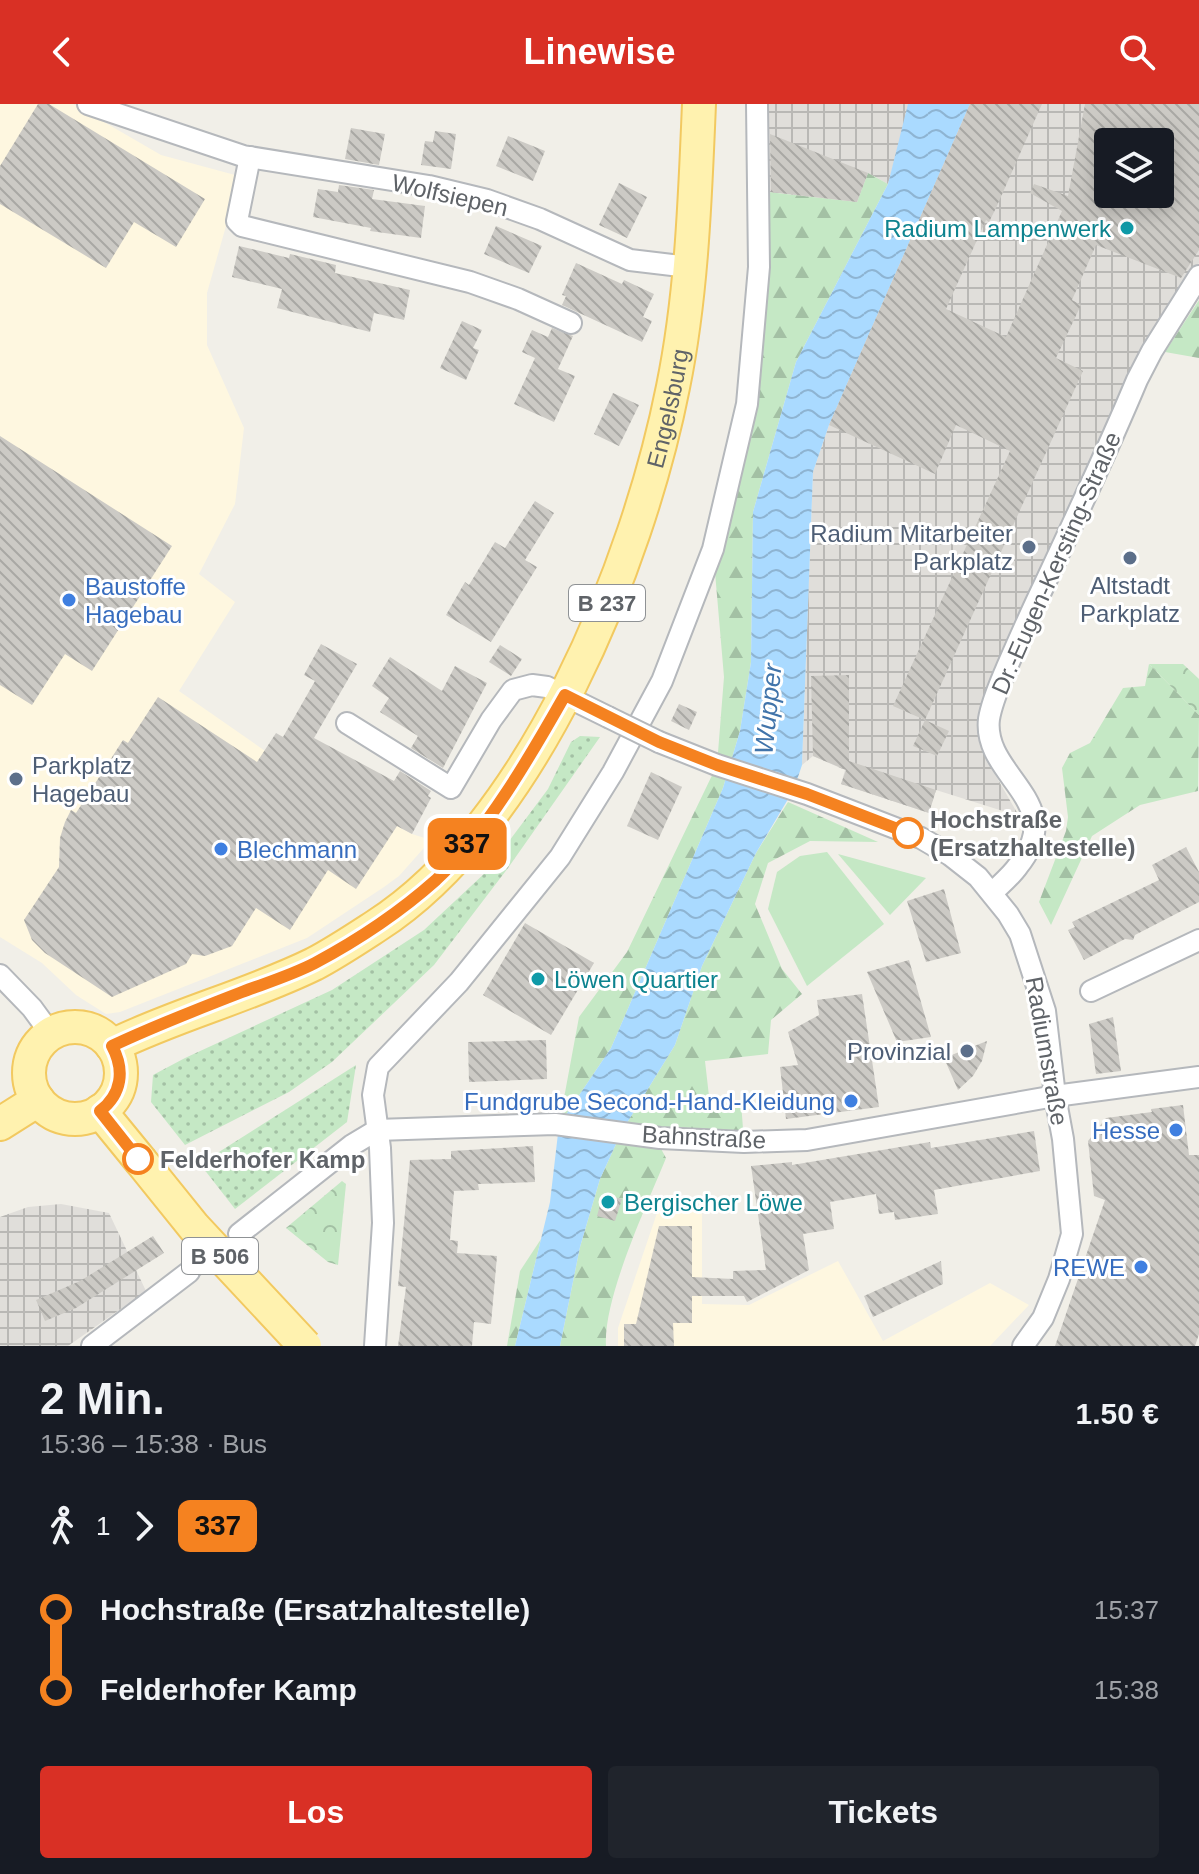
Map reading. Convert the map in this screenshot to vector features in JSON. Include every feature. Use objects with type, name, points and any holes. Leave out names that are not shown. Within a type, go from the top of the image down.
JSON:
[{"type":"main road","name":"Engelsburg","points":[[112,1046],[161,1023],[314,964],[378,925],[436,880],[452,862],[496,806],[536,746],[565,695],[605,608],[642,507],[673,387],[689,267],[699,104]]},
{"type":"main road","points":[[84,1028],[105,1038],[112,1046],[121,1068],[121,1079],[113,1099],[100,1111],[85,1118],[64,1118],[45,1108],[38,1100],[29,1070],[35,1050],[51,1034],[61,1029],[84,1028]]},
{"type":"main road","points":[[0,1124],[38,1100]]},
{"type":"main road","name":"B 506","points":[[100,1111],[194,1227],[305,1346]]},
{"type":"street","name":"Wolfsiepen","points":[[88,104],[250,157],[429,186],[487,200],[540,219],[630,260],[689,267]]},
{"type":"street","points":[[375,1346],[383,1223],[373,1095],[378,1067],[459,982],[542,883],[613,772],[662,681],[713,549],[747,404],[759,267],[757,104]]},
{"type":"street","points":[[250,157],[237,221],[242,226],[470,282],[571,323]]},
{"type":"street","name":"Dr.-Eugen-Kersting-Straße","points":[[993,892],[1027,853],[1035,824],[1032,808],[1021,788],[999,761],[991,742],[989,716],[996,695],[1027,619],[1137,380],[1199,276]]},
{"type":"street","points":[[347,723],[451,788],[491,720],[513,690],[532,685],[547,687],[565,695]]},
{"type":"street","name":"Radiumstraße","points":[[565,695],[659,742],[921,838],[950,855],[993,892],[1020,934],[1045,1011],[1063,1139],[1072,1234],[1043,1318],[1023,1346]]},
{"type":"street","points":[[1091,991],[1199,940]]},
{"type":"street","points":[[0,975],[32,1008],[51,1034]]},
{"type":"street","name":"Bahnstraße","points":[[377,1130],[555,1124],[643,1135],[744,1142],[807,1140],[1055,1096],[1199,1077]]},
{"type":"street","points":[[239,1234],[352,1145],[377,1130]]},
{"type":"street","points":[[92,1346],[189,1272]]},
{"type":"shaded area","points":[[0,104],[73,104],[161,155],[235,175],[226,226],[207,293],[207,345],[244,428],[235,504],[199,574],[235,602],[179,691],[284,764],[412,834],[431,840],[399,876],[307,938],[120,1012],[106,1014],[76,995],[42,963],[0,937]]},
{"type":"shaded area","points":[[757,104],[910,104],[888,184],[868,173],[857,202],[768,192]]},
{"type":"shaded area","points":[[970,104],[1199,104],[1199,263],[1175,295],[1134,371],[985,694],[979,732],[989,764],[1019,816],[936,790],[929,813],[841,784],[845,770],[813,756],[802,765],[813,472],[829,425]]},
{"type":"shaded area","points":[[61,1204],[109,1213],[146,1291],[68,1346],[0,1346],[0,1217],[28,1207]]},
{"type":"shaded area","points":[[658,1210],[702,1211],[702,1304],[749,1305],[838,1261],[883,1341],[990,1283],[1029,1305],[990,1346],[618,1346],[618,1328]]},
{"type":"green space","points":[[868,173],[888,184],[796,362],[753,512],[751,662],[740,731],[723,788],[611,1048],[559,1125],[579,1017],[627,952],[717,765],[724,677],[713,549],[747,404],[768,192],[857,202]]},
{"type":"green space","points":[[1199,300],[1199,358],[1165,352]]},
{"type":"green space","points":[[1149,664],[1199,715],[1198,791],[1140,805],[1092,836],[1051,925],[1039,902],[1066,831],[1068,817],[1062,768],[1070,753],[1090,743],[1123,688],[1145,686]]},
{"type":"green space","points":[[1149,664],[1183,664],[1199,679],[1199,715]]},
{"type":"green space","points":[[580,736],[600,737],[508,868],[434,965],[332,1062],[289,1092],[185,1145],[151,1102],[153,1075],[332,990],[424,930],[486,872],[548,789],[571,742]]},
{"type":"green space","points":[[788,802],[878,842],[810,841],[768,863],[755,904],[782,969],[802,994],[771,1020],[768,1054],[705,1061],[710,1105],[741,1102],[744,1142],[659,1145],[666,1158],[638,1225],[611,1303],[606,1346],[560,1346],[580,1247],[600,1179],[622,1131],[675,1045],[702,966],[756,853]]},
{"type":"green space","points":[[827,852],[884,924],[807,986],[768,909],[777,872],[800,856]]},
{"type":"green space","points":[[838,854],[926,878],[890,915]]},
{"type":"green space","points":[[356,1065],[347,1122],[235,1209],[200,1164]]},
{"type":"green space","points":[[342,1181],[346,1184],[338,1265],[328,1262],[286,1228]]},
{"type":"green space","points":[[541,1239],[515,1346],[507,1346],[520,1271]]},
{"type":"water","name":"Wupper","points":[[908,104],[970,104],[829,425],[813,472],[802,765],[794,789],[756,853],[702,966],[675,1045],[622,1131],[600,1179],[580,1247],[560,1346],[515,1346],[550,1202],[559,1125],[611,1048],[723,788],[740,731],[751,662],[753,512],[796,362],[888,184]]},
{"type":"building","points":[[38,104],[49,104],[205,199],[176,247],[134,222],[106,268],[0,204],[0,166]]},
{"type":"building","points":[[970,104],[1042,104],[996,208],[989,222],[986,220],[946,309],[1006,337],[1062,211],[1030,193],[1034,184],[1068,196],[1085,104],[1199,104],[1199,250],[1181,278],[1096,245],[1072,300],[1081,305],[1056,358],[1083,371],[925,720],[893,706],[1010,451],[956,425],[935,474],[829,425]]},
{"type":"building","points":[[351,128],[385,134],[379,165],[345,159]]},
{"type":"building","points":[[435,131],[456,134],[451,169],[421,165],[425,141],[433,142]]},
{"type":"building","points":[[770,134],[868,173],[857,202],[771,192]]},
{"type":"building","points":[[508,136],[545,151],[533,181],[496,166]]},
{"type":"building","points":[[619,183],[647,197],[627,238],[599,225]]},
{"type":"building","points":[[339,185],[374,190],[372,199],[425,206],[421,238],[370,231],[371,228],[313,217],[318,189],[338,192]]},
{"type":"building","points":[[496,226],[542,246],[529,273],[484,254]]},
{"type":"building","points":[[239,246],[336,265],[335,273],[410,290],[404,320],[374,313],[370,332],[277,308],[282,289],[232,277]]},
{"type":"building","points":[[576,263],[622,284],[624,280],[654,294],[643,317],[652,321],[642,342],[562,305],[566,296],[562,295]]},
{"type":"building","points":[[462,321],[482,330],[473,348],[479,350],[466,380],[440,368]]},
{"type":"building","points":[[552,328],[573,336],[558,369],[575,376],[554,422],[514,404],[535,358],[522,352],[532,330],[548,337]]},
{"type":"building","points":[[613,393],[639,405],[619,446],[594,434]]},
{"type":"building","name":"Baustoffe Hagebau","points":[[0,436],[172,546],[92,671],[65,654],[32,705],[0,685]]},
{"type":"building","points":[[535,501],[554,513],[525,560],[537,567],[491,642],[446,615],[465,582],[469,585],[495,542],[505,548]]},
{"type":"building","name":"Blechmann","points":[[321,644],[357,664],[314,738],[394,781],[400,771],[431,791],[428,796],[431,798],[412,834],[397,826],[356,889],[328,870],[290,930],[256,908],[232,946],[205,956],[192,954],[186,964],[112,997],[45,953],[32,940],[24,920],[59,867],[60,838],[65,822],[71,810],[76,813],[123,740],[128,743],[158,697],[257,762],[276,733],[283,737],[315,681],[304,675]]},
{"type":"building","points":[[500,645],[522,659],[511,676],[489,662]]},
{"type":"building","points":[[390,657],[442,691],[455,666],[487,683],[443,768],[411,748],[418,736],[380,712],[389,698],[372,686]]},
{"type":"building","points":[[849,675],[849,761],[936,790],[929,813],[841,784],[846,770],[813,756],[811,676]]},
{"type":"building","points":[[679,704],[697,712],[689,730],[671,721]]},
{"type":"building","points":[[925,720],[949,731],[937,756],[913,746]]},
{"type":"building","points":[[651,772],[682,787],[658,840],[627,826]]},
{"type":"building","points":[[1186,847],[1199,872],[1199,902],[1135,935],[1133,940],[1125,939],[1084,960],[1068,930],[1075,927],[1072,922],[1159,880],[1152,865]]},
{"type":"building","points":[[944,889],[961,953],[926,962],[907,901]]},
{"type":"building","name":"Löwen Quartier","points":[[525,923],[594,963],[551,1035],[483,995]]},
{"type":"building","points":[[909,960],[931,1037],[897,1042],[867,972]]},
{"type":"building","points":[[862,994],[879,1107],[786,1119],[780,1067],[798,1065],[788,1032],[819,1015],[817,1000]]},
{"type":"building","points":[[1113,1017],[1121,1071],[1096,1074],[1089,1024]]},
{"type":"building","points":[[546,1040],[547,1079],[469,1082],[468,1042]]},
{"type":"building","points":[[987,1041],[982,1061],[973,1076],[958,1090],[944,1058]]},
{"type":"building","name":"REWE","points":[[1183,1105],[1189,1155],[1199,1155],[1199,1334],[1195,1346],[1055,1346],[1105,1200],[1094,1196],[1088,1141],[1106,1118]]},
{"type":"building","points":[[1034,1131],[1040,1171],[934,1190],[938,1214],[895,1220],[894,1212],[879,1214],[876,1194],[830,1202],[834,1229],[803,1234],[809,1270],[747,1302],[744,1296],[692,1296],[692,1323],[673,1323],[674,1346],[624,1346],[624,1324],[636,1324],[659,1226],[692,1226],[692,1277],[733,1279],[733,1271],[766,1270],[751,1166],[792,1162],[792,1165],[930,1142],[931,1148]]},
{"type":"building","points":[[533,1146],[535,1182],[478,1184],[479,1190],[454,1191],[450,1240],[458,1241],[457,1253],[497,1256],[491,1324],[474,1322],[472,1346],[398,1346],[406,1287],[398,1286],[410,1160],[451,1159],[451,1151]]},
{"type":"building","points":[[603,1194],[622,1199],[615,1221],[597,1216]]},
{"type":"building","points":[[153,1236],[164,1253],[76,1308],[45,1321],[36,1300],[80,1281]]},
{"type":"building","points":[[941,1261],[943,1284],[873,1317],[864,1296]]},
{"type":"tunnel","points":[[189,1272],[239,1234]]},
{"type":"bus line","name":"337","points":[[138,1159],[100,1111],[113,1099],[121,1079],[118,1056],[112,1046],[161,1023],[314,964],[378,925],[436,880],[452,862],[496,806],[565,695],[659,742],[908,833]]},
{"type":"place","name":"Radium Lampenwerk","points":[[1127,228]]},
{"type":"place","name":"Radium Mitarbeiter Parkplatz","points":[[1029,547]]},
{"type":"place","name":"Altstadt Parkplatz","points":[[1130,558]]},
{"type":"place","name":"Baustoffe Hagebau","points":[[69,600]]},
{"type":"place","name":"Parkplatz Hagebau","points":[[16,779]]},
{"type":"place","name":"Hochstraße (Ersatzhaltestelle)","points":[[908,833]]},
{"type":"place","name":"Blechmann","points":[[221,849]]},
{"type":"place","name":"Löwen Quartier","points":[[538,979]]},
{"type":"place","name":"Provinzial","points":[[967,1051]]},
{"type":"place","name":"Fundgrube Second-Hand-Kleidung","points":[[851,1101]]},
{"type":"place","name":"Hesse","points":[[1176,1130]]},
{"type":"place","name":"Felderhofer Kamp","points":[[138,1159]]},
{"type":"place","name":"Bergischer Löwe","points":[[608,1202]]},
{"type":"place","name":"REWE","points":[[1141,1267]]}]
